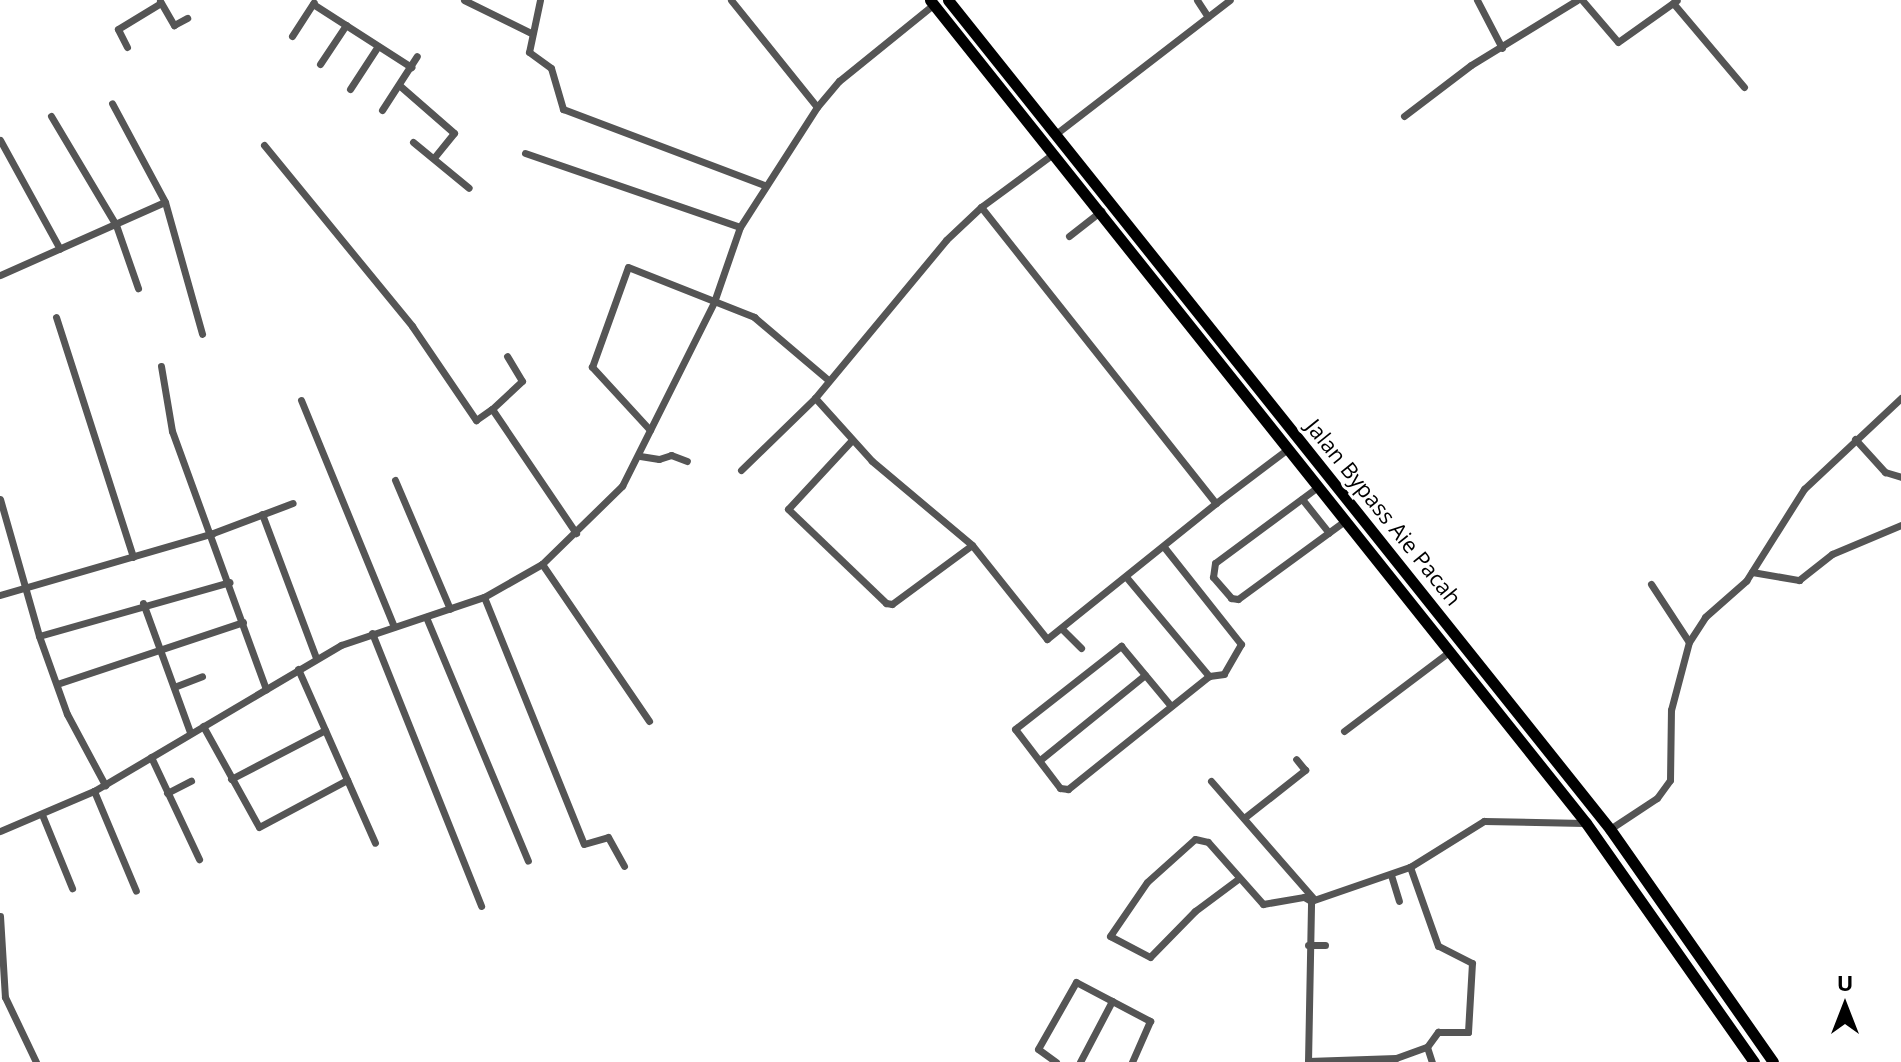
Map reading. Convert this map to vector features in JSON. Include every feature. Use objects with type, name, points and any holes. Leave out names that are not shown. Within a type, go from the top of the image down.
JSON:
[{"type":"highway","name":"Jalan Bypass Aie Pacah","points":[[948,0],[1610,829],[1773,1062]]},
{"type":"highway","points":[[932,2],[1532,753],[1586,823],[1754,1062]]},
{"type":"highway","points":[[1127,246],[1138,237]]},
{"type":"highway","points":[[1532,753],[1542,743]]},
{"type":"highway","points":[[1645,906],[1658,896]]},
{"type":"street","points":[[464,0],[531,33]]},
{"type":"street","points":[[540,0],[531,33],[530,55],[551,68],[563,109],[764,185]]},
{"type":"street","points":[[731,0],[817,107]]},
{"type":"street","points":[[1197,0],[1208,17]]},
{"type":"street","points":[[1057,133],[1230,0]]},
{"type":"street","points":[[1477,0],[1502,48]]},
{"type":"street","points":[[1404,116],[1502,48],[1579,0],[1618,42],[1675,1],[1744,87]]},
{"type":"street","points":[[127,47],[118,29],[160,2],[174,25],[187,18]]},
{"type":"street","points":[[292,36],[314,2],[411,67]]},
{"type":"street","points":[[0,831],[43,817],[105,785],[316,658],[372,633],[484,597],[542,564],[622,486],[640,456],[714,302],[740,227],[764,185],[817,107],[839,81],[932,2]]},
{"type":"street","points":[[320,64],[346,25]]},
{"type":"street","points":[[350,89],[378,46]]},
{"type":"street","points":[[382,110],[417,56]]},
{"type":"street","points":[[399,85],[454,133],[434,158]]},
{"type":"street","points":[[112,103],[165,202],[202,334]]},
{"type":"street","points":[[51,116],[116,225],[138,288]]},
{"type":"street","points":[[0,140],[60,249]]},
{"type":"street","points":[[413,142],[469,188]]},
{"type":"street","points":[[264,145],[412,326],[476,420],[522,381],[507,356]]},
{"type":"street","points":[[525,153],[740,227]]},
{"type":"street","points":[[741,470],[815,398],[827,379],[859,350],[946,240],[981,207],[1054,153]]},
{"type":"street","points":[[0,275],[165,202]]},
{"type":"street","points":[[981,207],[1216,503]]},
{"type":"street","points":[[1069,236],[1101,211]]},
{"type":"street","points":[[650,430],[592,367],[614,314],[624,269],[631,267],[774,329],[827,379]]},
{"type":"street","points":[[56,317],[133,557]]},
{"type":"street","points":[[161,366],[172,431],[213,533],[266,689]]},
{"type":"street","points":[[815,398],[852,440],[972,545],[1044,638],[1062,629],[1216,503],[1289,448]]},
{"type":"street","points":[[1610,829],[1657,798],[1670,780],[1667,732],[1689,642],[1714,607],[1752,572],[1804,489],[1901,398]]},
{"type":"street","points":[[301,400],[394,627]]},
{"type":"street","points":[[492,409],[576,533]]},
{"type":"street","points":[[1855,439],[1885,472],[1901,477]]},
{"type":"street","points":[[852,440],[788,509],[886,603],[892,604],[972,545]]},
{"type":"street","points":[[640,456],[655,460],[671,455],[687,461]]},
{"type":"street","points":[[395,480],[450,609]]},
{"type":"street","points":[[1319,486],[1215,563],[1213,577],[1238,599],[1346,520]]},
{"type":"street","points":[[0,499],[39,636],[57,684],[105,785]]},
{"type":"street","points":[[1302,499],[1329,533]]},
{"type":"street","points":[[0,595],[213,533],[293,503]]},
{"type":"street","points":[[262,514],[316,658]]},
{"type":"street","points":[[1752,572],[1802,579],[1832,554],[1901,525]]},
{"type":"street","points":[[1164,547],[1241,644],[1224,674],[1209,676],[1068,789],[1060,788],[1016,730],[1021,722],[1121,646],[1171,706]]},
{"type":"street","points":[[542,564],[649,721]]},
{"type":"street","points":[[1127,578],[1209,676]]},
{"type":"street","points":[[39,636],[143,603],[230,582]]},
{"type":"street","points":[[1651,584],[1689,642]]},
{"type":"street","points":[[484,597],[584,844],[608,837],[624,866]]},
{"type":"street","points":[[143,603],[190,732]]},
{"type":"street","points":[[426,617],[528,861]]},
{"type":"street","points":[[57,684],[243,622]]},
{"type":"street","points":[[1062,629],[1081,648]]},
{"type":"street","points":[[372,633],[481,906]]},
{"type":"street","points":[[1344,731],[1450,651]]},
{"type":"street","points":[[298,669],[375,843]]},
{"type":"street","points":[[1040,760],[1145,675]]},
{"type":"street","points":[[174,687],[202,676]]},
{"type":"street","points":[[203,726],[260,828],[347,780]]},
{"type":"street","points":[[231,779],[325,730]]},
{"type":"street","points":[[151,757],[199,859]]},
{"type":"street","points":[[1244,818],[1305,770],[1296,759]]},
{"type":"street","points":[[167,793],[191,781]]},
{"type":"street","points":[[1211,781],[1313,900],[1308,945],[1308,1061],[1396,1058],[1427,1047],[1438,1032],[1468,1032],[1474,968],[1469,960],[1438,946],[1410,867]]},
{"type":"street","points":[[94,791],[136,891]]},
{"type":"street","points":[[43,817],[72,888]]},
{"type":"street","points":[[1238,879],[1195,911],[1150,957],[1110,936],[1147,882],[1195,839],[1208,842],[1263,904],[1304,897],[1313,900],[1391,875],[1410,867],[1484,821],[1586,823]]},
{"type":"street","points":[[1391,875],[1399,901]]},
{"type":"street","points":[[0,916],[5,997],[36,1062]]},
{"type":"street","points":[[1308,945],[1325,945]]},
{"type":"street","points":[[1056,1062],[1038,1049],[1072,984],[1150,1021],[1132,1062]]},
{"type":"street","points":[[1080,1062],[1112,1001]]},
{"type":"street","points":[[1427,1047],[1432,1062]]}]
